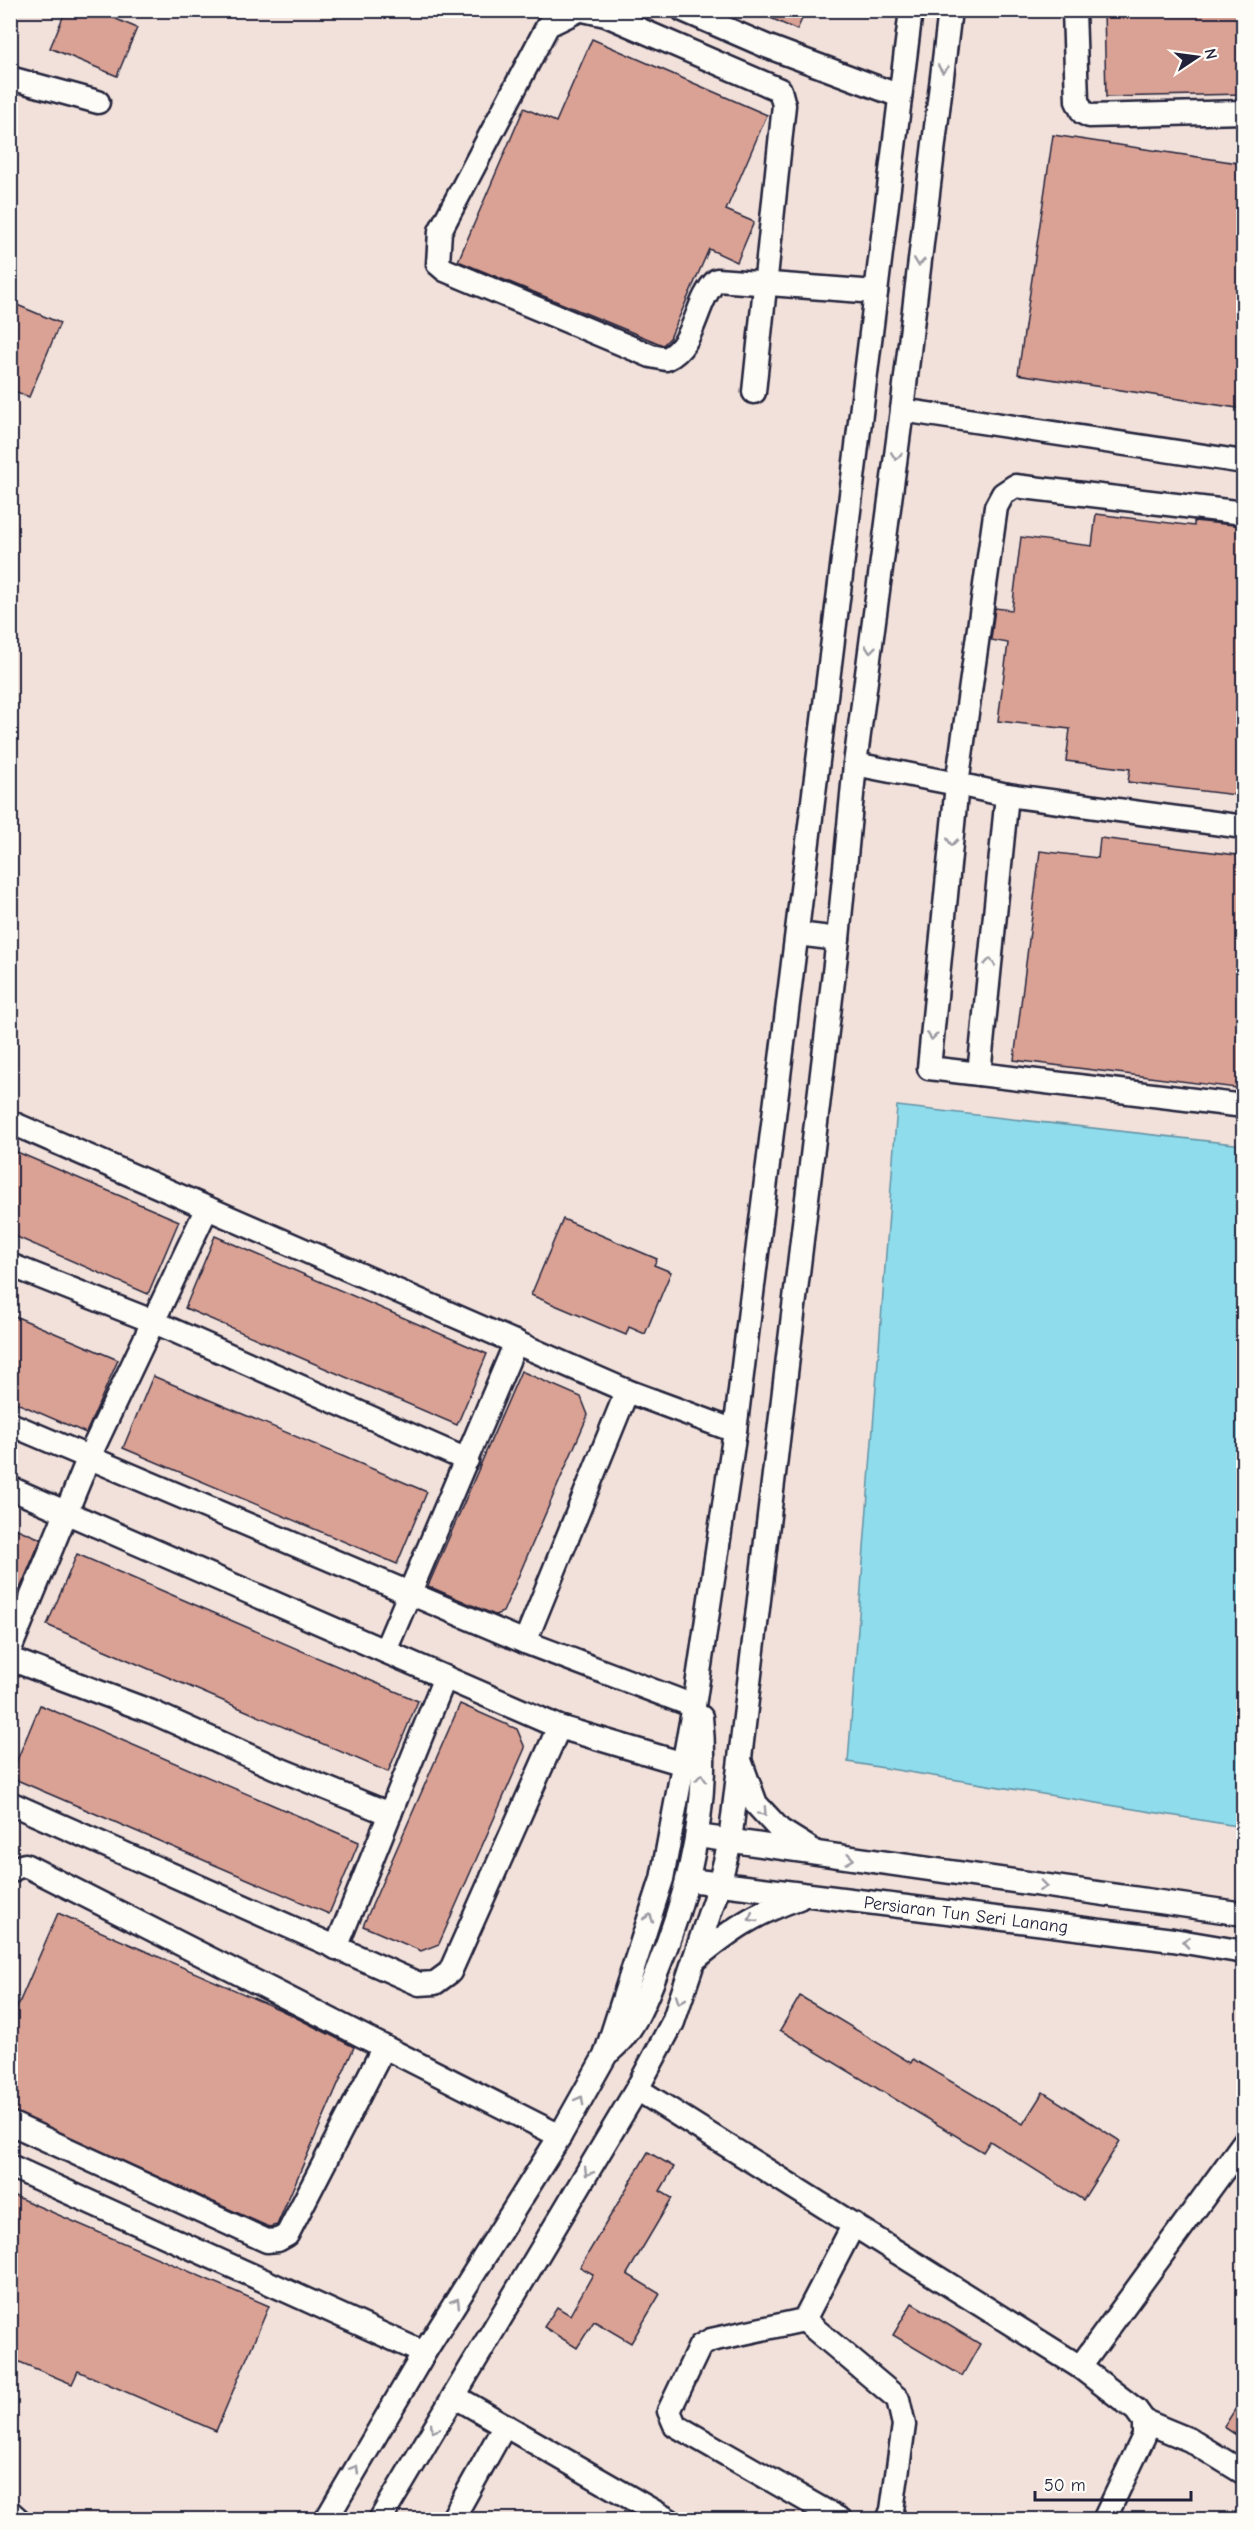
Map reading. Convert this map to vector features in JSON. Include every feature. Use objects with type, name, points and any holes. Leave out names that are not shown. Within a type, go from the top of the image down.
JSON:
[{"type":"street","points":[[754,392],[766,283],[784,105],[780,90],[606,15],[581,10],[548,25],[440,231],[438,264],[445,270],[640,351],[666,359],[684,345],[707,289],[717,280],[766,283],[876,291]]},
{"type":"street","points":[[683,10],[766,46],[900,96]]},
{"type":"street","points":[[326,2520],[424,2353],[560,2136],[605,2056],[662,1879],[696,1696],[735,1431],[910,10]]},
{"type":"street","points":[[380,2520],[637,2089],[673,2022],[719,1885],[729,1842],[838,939],[855,764],[902,410],[950,10]]},
{"type":"street","points":[[1074,10],[1077,101],[1083,113],[1089,116],[1244,112]]},
{"type":"street","points":[[10,78],[98,102]]},
{"type":"street","points":[[902,410],[1244,462]]},
{"type":"street","points":[[1244,513],[1016,486],[1003,494],[996,507],[957,784],[929,1068],[1244,1106]]},
{"type":"street","points":[[855,764],[1007,795],[1244,827]]},
{"type":"street","points":[[979,1074],[1007,795]]},
{"type":"street","points":[[798,934],[838,939]]},
{"type":"street","points":[[10,1122],[627,1391],[735,1431]]},
{"type":"street","points":[[10,1649],[89,1457],[207,1208]]},
{"type":"street","points":[[10,1265],[152,1321],[467,1460]]},
{"type":"street","points":[[385,1651],[516,1342]]},
{"type":"street","points":[[525,1642],[627,1391]]},
{"type":"street","points":[[10,1424],[525,1642],[696,1696]]},
{"type":"street","points":[[10,1488],[559,1727],[684,1764]]},
{"type":"street","points":[[10,1659],[152,1712],[274,1767],[390,1814]]},
{"type":"street","points":[[336,1948],[445,1677]]},
{"type":"street","points":[[605,2056],[620,2042],[640,2013],[666,1947],[688,1880],[698,1836],[703,1748],[696,1696]]},
{"type":"street","points":[[10,1803],[419,1984],[435,1983],[450,1972],[559,1727]]},
{"type":"street","points":[[740,1759],[756,1804],[780,1830],[818,1854]]},
{"type":"street","points":[[698,1836],[1244,1914]]},
{"type":"street","points":[[10,1872],[25,1865],[560,2136]]},
{"type":"street","name":"Persiaran Tun Seri Lanang","points":[[688,1880],[1173,1940],[1244,1952]]},
{"type":"street","points":[[694,1960],[734,1928],[766,1909],[806,1896]]},
{"type":"street","points":[[10,2123],[267,2241],[278,2240],[286,2235],[384,2047]]},
{"type":"street","points":[[637,2089],[1080,2367],[1136,2410],[1143,2421],[1144,2436],[1104,2520]]},
{"type":"street","points":[[1080,2367],[1244,2142]]},
{"type":"street","points":[[10,2166],[424,2353]]},
{"type":"street","points":[[804,2320],[854,2224]]},
{"type":"street","points":[[804,2320],[711,2340],[700,2346],[669,2411],[675,2425],[841,2520]]},
{"type":"street","points":[[804,2320],[898,2399],[904,2425],[892,2510],[888,2520]]},
{"type":"street","points":[[454,2396],[669,2520]]},
{"type":"street","points":[[1143,2421],[1190,2440],[1244,2473]]},
{"type":"street","points":[[452,2520],[505,2425]]},
{"type":"street","points":[[10,2512],[19,2520]]},
{"type":"shaded area","points":[[11,11],[1243,11],[1243,2519],[11,2520]]},
{"type":"water","points":[[897,1106],[1243,1145],[1243,1827],[848,1762]]},
{"type":"building","points":[[66,10],[95,10],[137,28],[117,76],[50,48]]},
{"type":"building","points":[[753,10],[806,10],[797,30]]},
{"type":"building","points":[[1104,10],[1244,10],[1244,94],[1106,97]]},
{"type":"building","points":[[592,39],[767,115],[726,210],[754,222],[737,262],[709,249],[670,338],[663,345],[458,261],[524,108],[556,122]]},
{"type":"building","points":[[1053,135],[1244,164],[1244,409],[1018,374]]},
{"type":"building","points":[[10,302],[60,323],[29,397],[10,389]]},
{"type":"building","points":[[1096,514],[1194,526],[1194,521],[1244,526],[1244,796],[1128,782],[1130,769],[1066,761],[1070,729],[998,721],[1008,643],[991,640],[995,608],[1012,610],[1021,537],[1092,546]]},
{"type":"building","points":[[1100,838],[1244,856],[1244,1089],[1014,1060],[1040,851],[1098,858]]},
{"type":"building","points":[[10,1149],[179,1221],[148,1294],[10,1234]]},
{"type":"building","points":[[563,1219],[657,1259],[654,1265],[671,1272],[645,1334],[629,1327],[626,1335],[531,1295]]},
{"type":"building","points":[[215,1236],[487,1354],[457,1425],[185,1308]]},
{"type":"building","points":[[10,1314],[118,1360],[86,1433],[10,1400]]},
{"type":"building","points":[[521,1371],[581,1397],[588,1415],[503,1612],[495,1615],[428,1586]]},
{"type":"building","points":[[153,1376],[427,1492],[397,1564],[123,1448]]},
{"type":"building","points":[[10,1526],[41,1539],[11,1610],[10,1610]]},
{"type":"building","points":[[77,1554],[418,1701],[388,1772],[47,1625]]},
{"type":"building","points":[[460,1704],[517,1729],[525,1748],[439,1944],[421,1951],[363,1926]]},
{"type":"building","points":[[40,1705],[359,1842],[329,1914],[10,1777]]},
{"type":"building","points":[[58,1913],[283,2011],[354,2047],[277,2225],[269,2227],[10,2110],[10,2024]]},
{"type":"building","points":[[800,1996],[911,2063],[913,2059],[1023,2124],[1043,2092],[1120,2141],[1083,2200],[990,2141],[983,2152],[780,2030]]},
{"type":"building","points":[[648,2152],[674,2167],[660,2191],[672,2198],[627,2274],[660,2294],[631,2343],[594,2321],[577,2348],[544,2327],[557,2307],[570,2315],[593,2274],[580,2267]]},
{"type":"building","points":[[10,2194],[269,2306],[216,2431],[78,2371],[72,2384],[10,2358]]},
{"type":"building","points":[[912,2303],[980,2344],[962,2376],[893,2335]]},
{"type":"building","points":[[1244,2395],[1244,2440],[1224,2427]]}]
